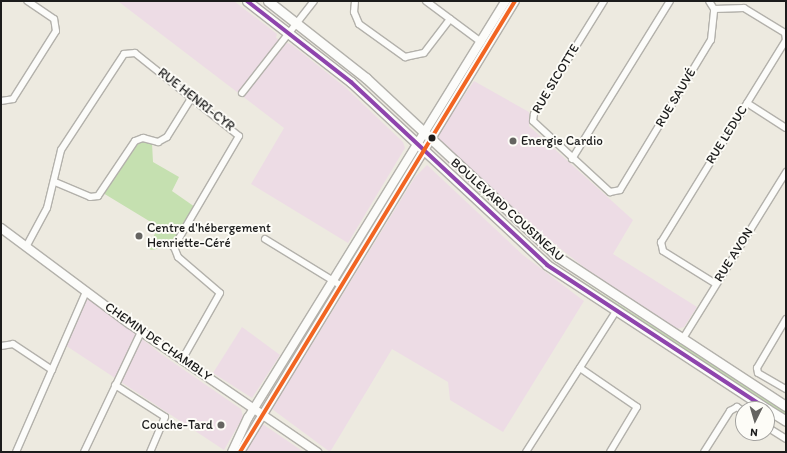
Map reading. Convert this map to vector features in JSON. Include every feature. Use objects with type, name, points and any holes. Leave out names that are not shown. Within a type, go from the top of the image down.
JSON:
[{"type":"main road","name":"BOULEVARD COUSINEAU","points":[[247,1],[351,82],[531,252],[615,313],[754,401]]},
{"type":"main road","name":"BOULEVARD COUSINEAU","points":[[268,1],[360,73],[427,137],[558,257],[682,340],[786,406]]},
{"type":"main road","name":"BOULEVARD COUSINEAU","points":[[775,414],[786,421]]},
{"type":"street","points":[[1,101],[13,99],[56,31],[54,19],[27,1]]},
{"type":"street","points":[[242,93],[314,1]]},
{"type":"street","points":[[355,1],[354,12],[359,24],[406,57],[424,53],[450,19]]},
{"type":"street","points":[[426,1],[481,42]]},
{"type":"street","points":[[427,137],[506,1]]},
{"type":"street","points":[[337,283],[370,220],[420,148],[515,1]]},
{"type":"street","name":"RUE SICOTTE","points":[[604,1],[534,114],[533,121],[572,159],[610,192],[620,190]]},
{"type":"street","points":[[572,159],[670,1]]},
{"type":"street","points":[[709,1],[714,9]]},
{"type":"street","name":"RUE LEDUC","points":[[714,9],[744,8],[785,33],[786,40],[661,242],[663,251],[716,284]]},
{"type":"street","name":"RUE SAUVÉ","points":[[620,190],[711,40],[714,9]]},
{"type":"street","name":"RUE HENRI-CYR","points":[[26,247],[47,208],[55,182],[61,150],[124,54],[135,53],[192,96],[239,136],[174,247],[178,257],[220,293],[182,360]]},
{"type":"street","points":[[55,182],[90,197],[98,196],[135,141],[144,138],[158,142],[167,137],[192,96]]},
{"type":"street","points":[[747,104],[786,128]]},
{"type":"street","points":[[232,452],[337,283],[366,242],[420,148]]},
{"type":"street","name":"RUE AVON","points":[[682,340],[786,172]]},
{"type":"street","points":[[366,242],[370,220]]},
{"type":"street","name":"CHEMIN DE CHAMBLY","points":[[1,228],[140,332],[317,452]]},
{"type":"street","points":[[264,239],[337,283]]},
{"type":"street","points":[[16,452],[86,292]]},
{"type":"street","points":[[526,452],[615,313]]},
{"type":"street","points":[[786,319],[757,368],[758,373],[786,390]]},
{"type":"street","points":[[84,452],[140,332]]},
{"type":"street","points":[[1,346],[13,344],[52,370]]},
{"type":"street","points":[[580,368],[637,407],[610,452]]},
{"type":"street","points":[[116,385],[165,417],[150,452]]},
{"type":"street","points":[[704,452],[730,411],[735,408]]},
{"type":"street","points":[[240,452],[257,411]]},
{"type":"street","points":[[775,432],[786,439]]},
{"type":"shaded area","points":[[234,1],[277,34],[276,38],[292,45],[345,87],[403,142],[405,148],[348,243],[251,184],[284,128],[119,2]]},
{"type":"shaded area","points":[[474,81],[529,112],[529,126],[633,220],[613,254],[697,307],[684,327],[677,329],[589,271],[530,225],[439,139],[439,133]]},
{"type":"shaded area","points":[[427,165],[523,255],[584,301],[503,432],[450,400],[448,382],[392,349],[330,452],[272,409],[415,177]]},
{"type":"shaded area","points":[[87,295],[161,354],[241,409],[243,417],[224,450],[65,345]]},
{"type":"shaded area","points":[[242,327],[280,355],[252,398],[213,373]]},
{"type":"shaded area","points":[[262,425],[264,425],[304,452],[244,452]]},
{"type":"green space","points":[[140,139],[152,143],[153,162],[179,177],[172,191],[195,207],[173,246],[151,250],[147,247],[159,227],[103,193]]},
{"type":"green space","points":[[467,184],[478,192],[528,241],[466,185]]},
{"type":"green space","points":[[568,272],[770,401],[763,401],[595,294]]},
{"type":"green space","points":[[775,404],[786,411],[786,416],[775,409]]},
{"type":"transit line","points":[[247,1],[351,82],[547,265],[755,401]]},
{"type":"transit line","points":[[240,452],[515,1]]},
{"type":"place","name":"Energie Cardio","points":[[513,141]]},
{"type":"place","name":"Centre d'hébergement Henriette-Céré","points":[[139,236]]},
{"type":"place","name":"Couche-Tard","points":[[221,425]]}]
